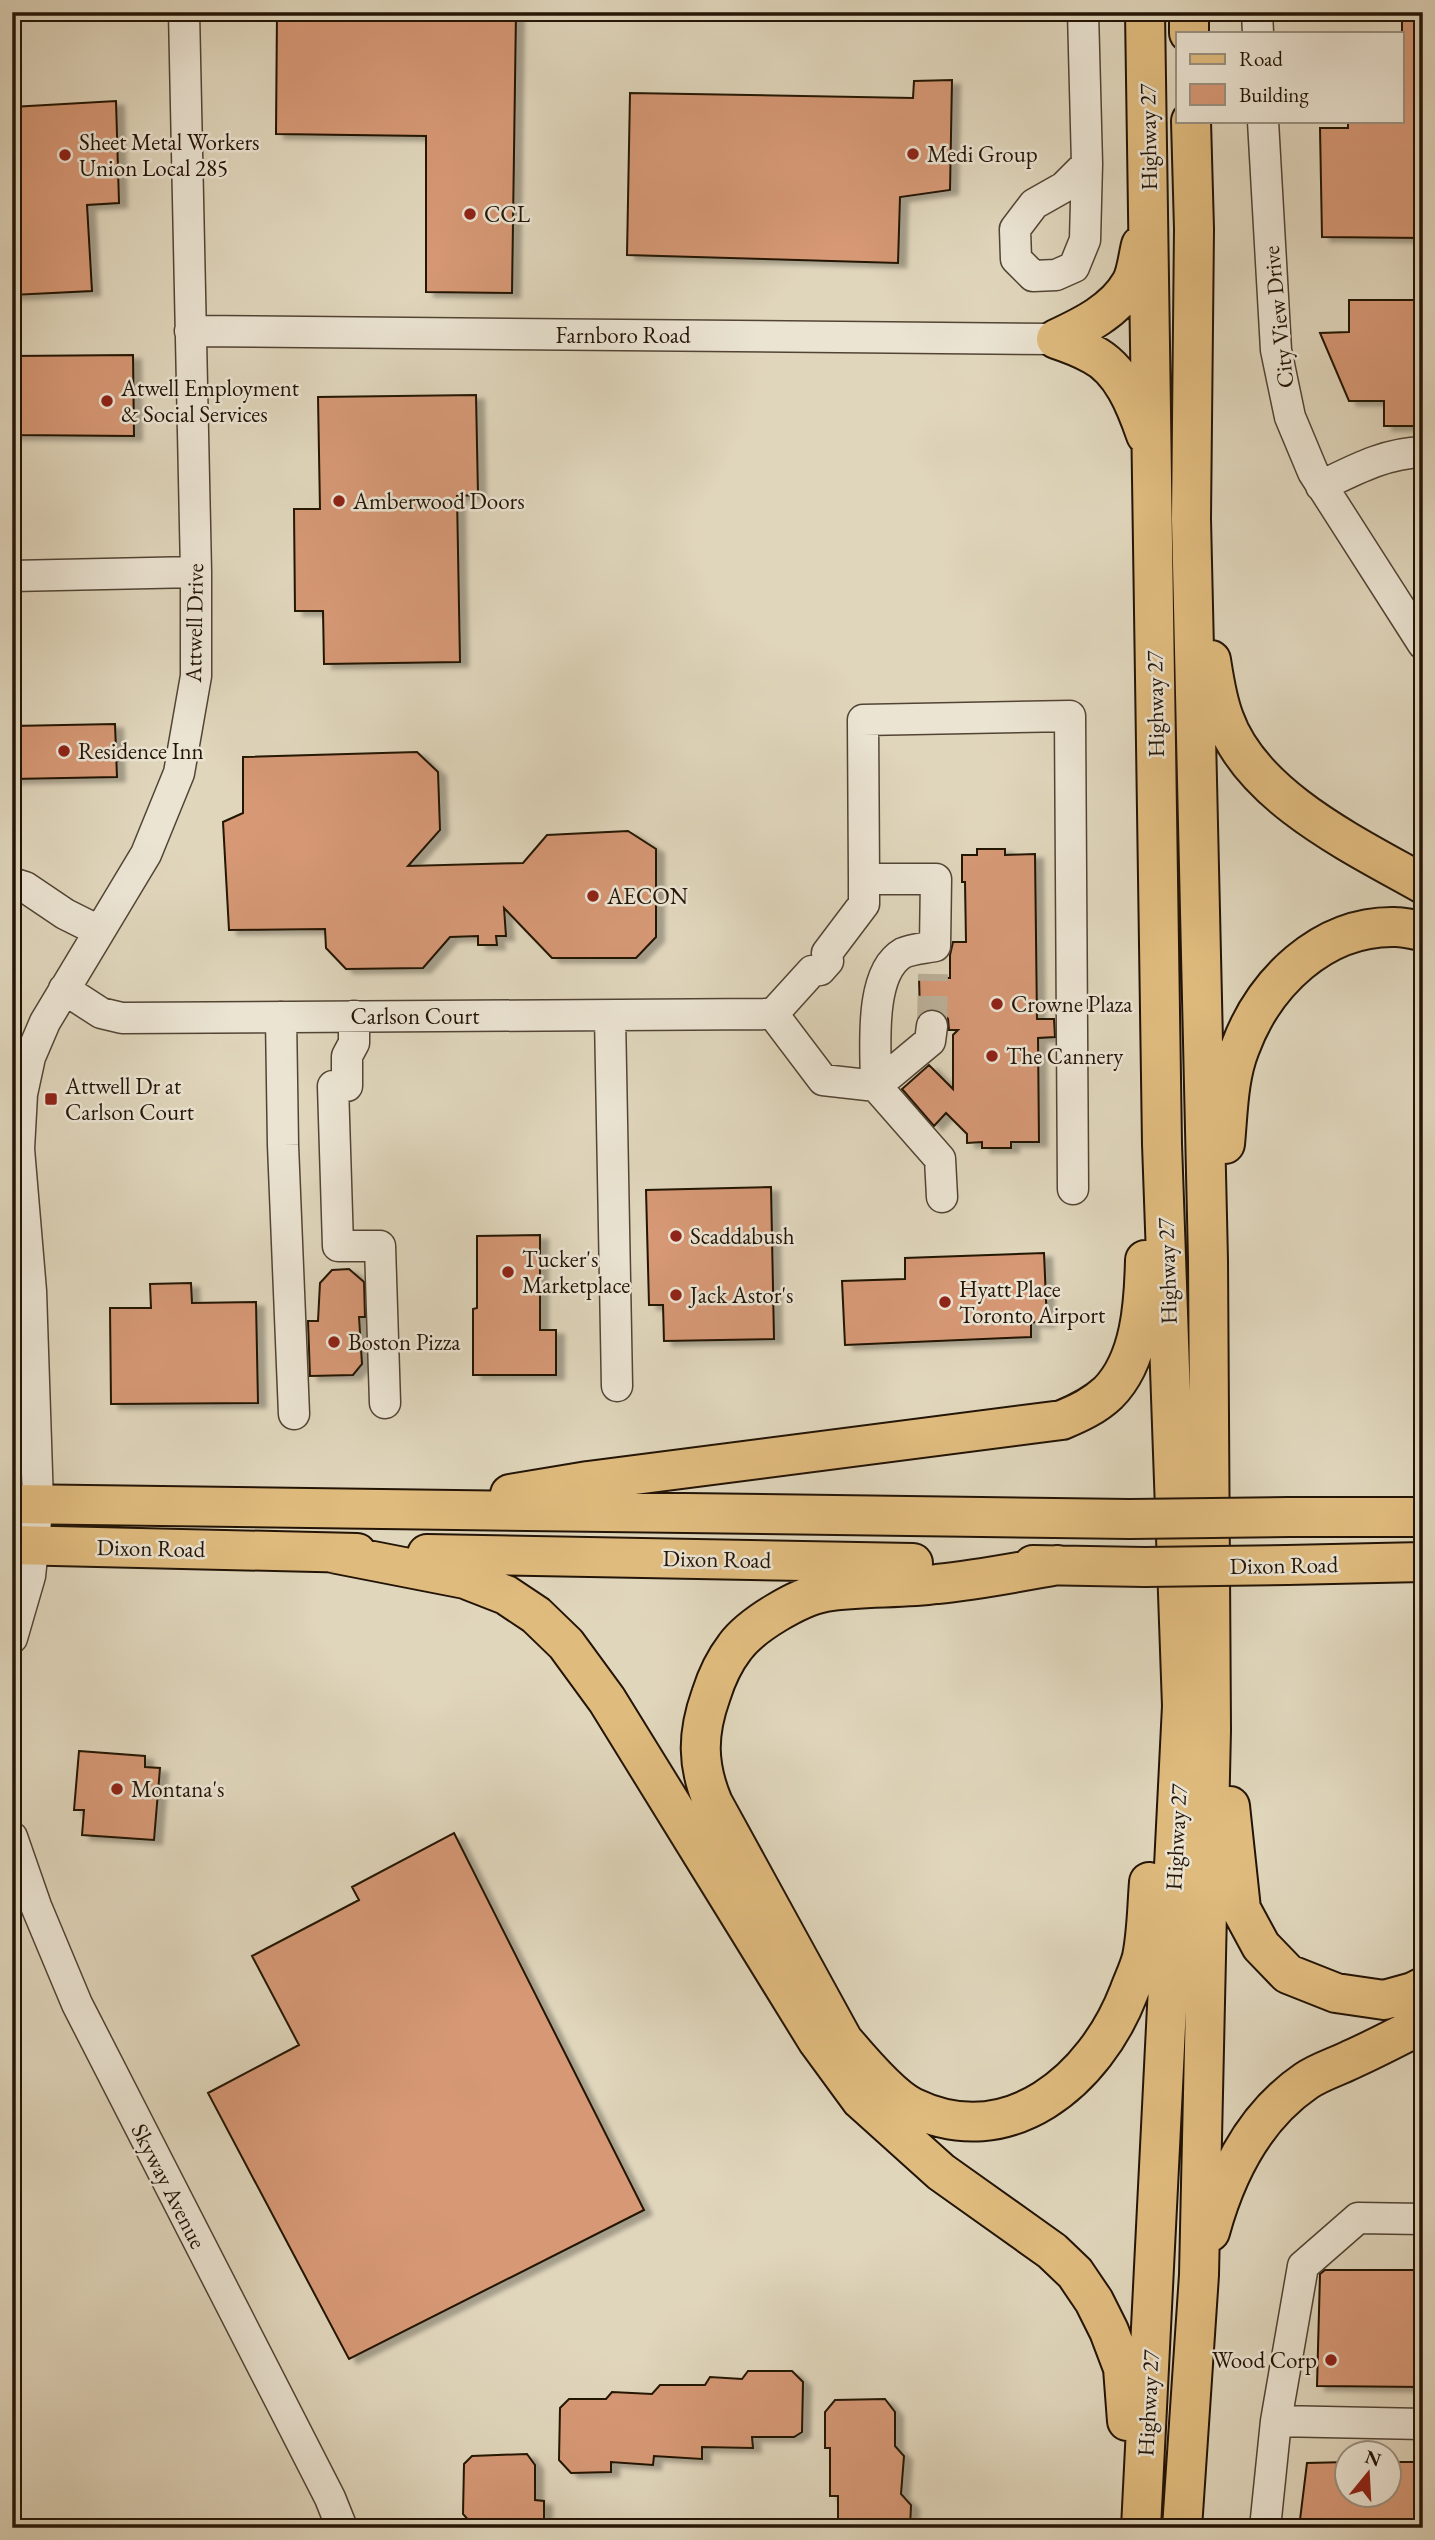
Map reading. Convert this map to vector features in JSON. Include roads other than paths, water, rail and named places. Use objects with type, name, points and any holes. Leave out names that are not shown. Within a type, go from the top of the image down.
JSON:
[{"type":"main road","name":"Highway 27","points":[[1142,2519],[1182,1706],[1162,1144],[1145,12]]},
{"type":"main road","points":[[1189,12],[1189,32]]},
{"type":"main road","name":"Highway 27","points":[[1182,2528],[1199,2275],[1211,1730],[1208,1261],[1191,519],[1194,229],[1191,122]]},
{"type":"main road","points":[[1056,338],[1083,327],[1110,308],[1132,282],[1149,213]]},
{"type":"main road","points":[[1056,338],[1094,354],[1111,369],[1135,404],[1151,451]]},
{"type":"main road","points":[[1191,519],[1221,707],[1246,759],[1276,790],[1308,814],[1423,884]]},
{"type":"main road","points":[[1208,1261],[1222,1183],[1232,1082],[1239,1049],[1273,988],[1298,963],[1333,939],[1396,927],[1423,932]]},
{"type":"main road","points":[[408,1510],[588,1481],[1062,1420],[1088,1409],[1110,1392],[1132,1353],[1144,1298],[1147,1221],[1162,1144]]},
{"type":"main road","name":"Dixon Road","points":[[25,1504],[1130,1520],[1423,1517]]},
{"type":"main road","points":[[1352,1517],[1423,1504]]},
{"type":"main road","name":"Dixon Road","points":[[23,1545],[1058,1565],[1411,1566]]},
{"type":"main road","points":[[332,1553],[434,1571],[506,1595],[536,1615],[566,1644],[607,1700],[817,2040],[861,2100],[941,2172],[1052,2250],[1075,2273],[1094,2301],[1123,2368],[1127,2428],[1142,2519]]},
{"type":"main road","points":[[1058,1565],[936,1584],[822,1592],[792,1605],[762,1623],[735,1647],[714,1685],[701,1722],[704,1781],[713,1804],[843,2040],[870,2072],[910,2106],[947,2119],[986,2122],[1020,2113],[1044,2103],[1077,2075],[1113,2028],[1142,1958],[1159,1783],[1182,1706]]},
{"type":"main road","points":[[1211,1730],[1227,1781],[1241,1909],[1261,1946],[1288,1974],[1336,1993],[1384,2000],[1423,1987]]},
{"type":"main road","points":[[1199,2275],[1215,2214],[1235,2166],[1253,2132],[1275,2106],[1308,2080],[1423,2024]]},
{"type":"street","name":"Attwell Drive","points":[[12,1288],[19,1129],[30,1057],[45,1022],[146,854],[179,773],[196,676],[184,12]]},
{"type":"street","points":[[1083,12],[1087,164]]},
{"type":"street","points":[[1257,12],[1258,32]]},
{"type":"street","name":"City View Drive","points":[[1263,122],[1277,359],[1296,433],[1321,486],[1423,644]]},
{"type":"street","name":"Farnboro Road","points":[[190,331],[1056,338]]},
{"type":"street","points":[[1321,486],[1361,466],[1405,453],[1423,452]]},
{"type":"street","points":[[12,576],[196,572]]},
{"type":"street","points":[[932,1026],[930,1041],[876,1086],[823,1080],[774,1014],[864,904],[863,720],[1070,716],[1073,1189]]},
{"type":"street","points":[[863,879],[936,879],[934,960],[903,953],[888,968],[877,997],[876,1086],[940,1159],[942,1197]]},
{"type":"street","points":[[12,883],[25,887],[65,914],[99,931]]},
{"type":"street","name":"Carlson Court","points":[[64,989],[101,1013],[122,1018],[281,1017],[354,1030],[610,1016],[774,1014]]},
{"type":"street","points":[[610,1016],[617,1386]]},
{"type":"street","points":[[281,1017],[283,1145],[294,1413]]},
{"type":"street","points":[[354,1030],[347,1056],[348,1086],[338,1246],[380,1246],[385,1403]]},
{"type":"street","name":"Attwell Drive","points":[[18,1176],[31,1291],[23,1545]]},
{"type":"street","points":[[12,1638],[30,1576],[23,1545]]},
{"type":"street","name":"Skyway Avenue","points":[[12,1837],[19,1879],[76,2004],[330,2498],[342,2528]]},
{"type":"street","points":[[1265,2528],[1276,2421],[1303,2266],[1358,2218],[1423,2219]]},
{"type":"street","points":[[1276,2421],[1423,2424]]},
{"type":"tunnel","points":[[932,1026],[933,974]]},
{"type":"place","name":"Medi Group","points":[[913,154]]},
{"type":"place","name":"Sheet Metal Workers Union Local 285","points":[[65,155]]},
{"type":"place","name":"CCL","points":[[470,214]]},
{"type":"place","name":"Atwell Employment & Social Services","points":[[107,401]]},
{"type":"place","name":"Amberwood Doors","points":[[339,501]]},
{"type":"place","name":"Residence Inn","points":[[64,751]]},
{"type":"place","name":"AECON","points":[[593,896]]},
{"type":"place","name":"Crowne Plaza","points":[[997,1004]]},
{"type":"place","name":"The Cannery","points":[[992,1056]]},
{"type":"place","name":"Attwell Dr at Carlson Court","points":[[51,1099]]},
{"type":"place","name":"Scaddabush","points":[[676,1236]]},
{"type":"place","name":"Tucker's Marketplace","points":[[508,1272]]},
{"type":"place","name":"Jack Astor's","points":[[676,1295]]},
{"type":"place","name":"Hyatt Place Toronto Airport","points":[[945,1302]]},
{"type":"place","name":"Boston Pizza","points":[[334,1342]]},
{"type":"place","name":"Montana's","points":[[117,1789]]},
{"type":"place","name":"Wood Corp","points":[[1331,2360]]}]
